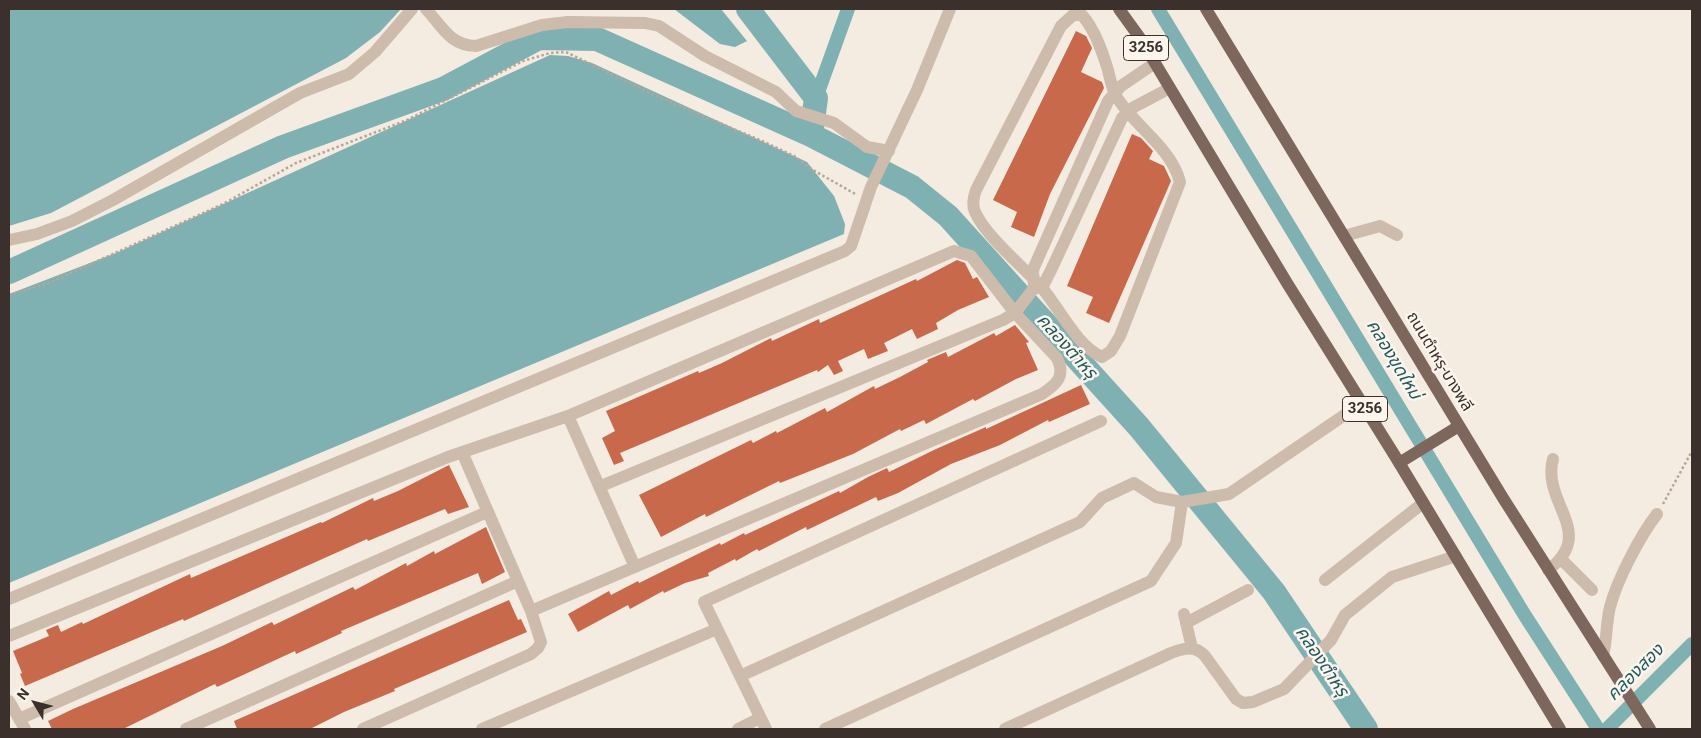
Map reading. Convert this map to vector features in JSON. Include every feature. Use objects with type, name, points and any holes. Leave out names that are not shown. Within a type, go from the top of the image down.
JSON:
[{"type":"main road","name":"3256","points":[[1119,9],[1155,62],[1560,729]]},
{"type":"main road","name":"ถนนตำหรุ-บางพลี","points":[[1206,9],[1459,426],[1650,729]]},
{"type":"main road","points":[[1399,463],[1459,426]]},
{"type":"street","points":[[9,240],[37,234],[72,221],[113,200],[300,93],[349,74],[374,52],[412,9]]},
{"type":"street","points":[[426,9],[446,34],[465,46],[476,46],[542,25],[568,22],[645,23],[660,26],[705,56],[776,92],[796,111],[834,123],[867,147],[889,152]]},
{"type":"street","points":[[9,599],[845,251],[851,246],[876,178],[950,9]]},
{"type":"street","points":[[1073,15],[1082,15],[1090,24],[1104,56],[1114,94],[1126,112],[1174,164],[1180,182],[1120,336],[1111,351],[1102,357],[1094,354],[983,225],[975,211],[973,200],[1062,26],[1073,15]]},
{"type":"street","points":[[1035,287],[1035,264],[1108,101],[1114,94],[1155,62]]},
{"type":"street","points":[[601,486],[1004,320],[1018,309],[1035,287],[1126,112],[1170,88]]},
{"type":"street","points":[[1344,236],[1370,227],[1380,226],[1398,235]]},
{"type":"street","points":[[9,636],[462,452],[568,416],[954,251],[971,256],[1018,309],[1057,358],[1061,374],[1058,383],[1042,394],[531,611]]},
{"type":"street","points":[[740,676],[1080,522],[1102,498],[1134,483],[1156,497],[1182,502],[1229,494],[1362,403]]},
{"type":"street","points":[[568,416],[601,486],[635,568]]},
{"type":"street","points":[[738,729],[763,724],[704,602],[1101,422]]},
{"type":"street","points":[[364,729],[531,654],[538,648],[541,642],[531,611],[462,452]]},
{"type":"street","points":[[1548,570],[1562,560],[1569,543],[1568,527],[1550,480],[1553,459]]},
{"type":"street","points":[[825,729],[1151,581],[1176,543],[1182,502]]},
{"type":"street","points":[[1325,580],[1423,503]]},
{"type":"street","points":[[9,701],[22,724],[488,512]]},
{"type":"street","points":[[1603,656],[1608,633],[1610,608],[1616,590],[1647,527],[1657,514]]},
{"type":"street","points":[[1005,729],[1171,653],[1192,648],[1199,650],[1205,656],[1236,698],[1244,703],[1253,702],[1284,689],[1326,646],[1344,615],[1392,577],[1456,556]]},
{"type":"street","points":[[1562,560],[1592,590]]},
{"type":"street","points":[[186,729],[518,581]]},
{"type":"street","points":[[1192,648],[1185,618],[1248,590]]},
{"type":"street","points":[[482,729],[509,724],[717,629]]},
{"type":"path","points":[[9,295],[49,283],[223,204],[296,163],[407,120],[523,61],[550,53],[566,52],[652,94],[778,149],[867,201]]},
{"type":"path","points":[[1657,514],[1692,451]]},
{"type":"water","points":[[9,9],[401,9],[380,32],[346,58],[51,213],[9,226]]},
{"type":"water","points":[[674,9],[721,9],[747,41],[735,47],[720,44]]},
{"type":"water","points":[[550,55],[568,56],[592,63],[807,162],[834,196],[845,224],[844,234],[9,583],[9,294],[116,253]]},
{"type":"building","points":[[1076,31],[1086,36],[1092,48],[1081,72],[1102,82],[1104,88],[1050,194],[1034,237],[1011,227],[1017,212],[993,200]]},
{"type":"building","points":[[1132,134],[1141,138],[1153,151],[1149,159],[1164,166],[1171,181],[1109,323],[1086,313],[1093,297],[1067,286]]},
{"type":"building","points":[[957,260],[965,263],[973,279],[977,277],[989,297],[958,310],[936,323],[938,329],[917,339],[912,329],[884,343],[888,351],[868,359],[864,349],[838,361],[843,371],[834,375],[828,365],[818,372],[817,370],[620,453],[624,461],[614,465],[602,438],[615,431],[606,411],[698,371],[699,373],[722,363],[771,338],[772,341],[819,319],[820,323],[916,279],[917,281]]},
{"type":"building","points":[[1015,325],[1029,342],[1026,343],[1038,370],[1016,379],[975,401],[973,399],[926,424],[924,420],[901,431],[900,429],[853,454],[780,483],[779,481],[706,517],[705,514],[661,537],[639,495],[751,440],[753,443],[776,431],[777,433],[825,408],[827,412],[874,386],[875,389],[900,377],[928,362],[927,360],[946,352],[948,357],[994,333],[996,336]]},
{"type":"building","points":[[1081,385],[1090,404],[1049,422],[1048,420],[1000,445],[951,464],[898,493],[878,501],[876,497],[807,530],[806,527],[759,551],[757,549],[736,561],[735,559],[708,573],[709,576],[685,583],[664,593],[663,591],[630,609],[628,605],[578,632],[568,614],[609,591],[611,595],[638,581],[639,583],[720,543],[721,545],[744,533],[745,535],[839,491],[840,493],[887,468],[889,472],[936,449],[986,427],[986,429]]},
{"type":"building","points":[[449,465],[469,507],[448,514],[445,509],[368,541],[367,539],[184,621],[183,619],[25,686],[13,651],[49,636],[46,630],[58,625],[61,632],[82,622],[83,624],[190,574],[191,578],[322,523],[373,498],[374,501],[398,491]]},
{"type":"building","points":[[486,527],[505,572],[482,584],[478,573],[341,631],[342,633],[296,654],[295,651],[217,687],[215,684],[123,729],[52,729],[48,721],[222,646],[272,622],[274,625],[353,587],[355,590],[406,563],[407,566],[434,551],[435,554]]},
{"type":"building","points":[[509,600],[518,620],[521,619],[527,632],[394,689],[395,691],[344,712],[310,729],[237,729],[234,721]]},
{"type":"waterway","name":"คลองตำหรุ","points":[[748,9],[816,98],[811,135]]},
{"type":"waterway","points":[[816,98],[848,9]]},
{"type":"waterway","name":"คลองขุดใหม่","points":[[1158,9],[1524,614],[1598,729]]},
{"type":"waterway","points":[[9,272],[283,147],[443,89],[539,38],[597,39],[811,135],[912,187],[948,216],[1139,427],[1274,592],[1366,729]]},
{"type":"waterway","name":"คลองสอง","points":[[1607,729],[1692,644]]}]
